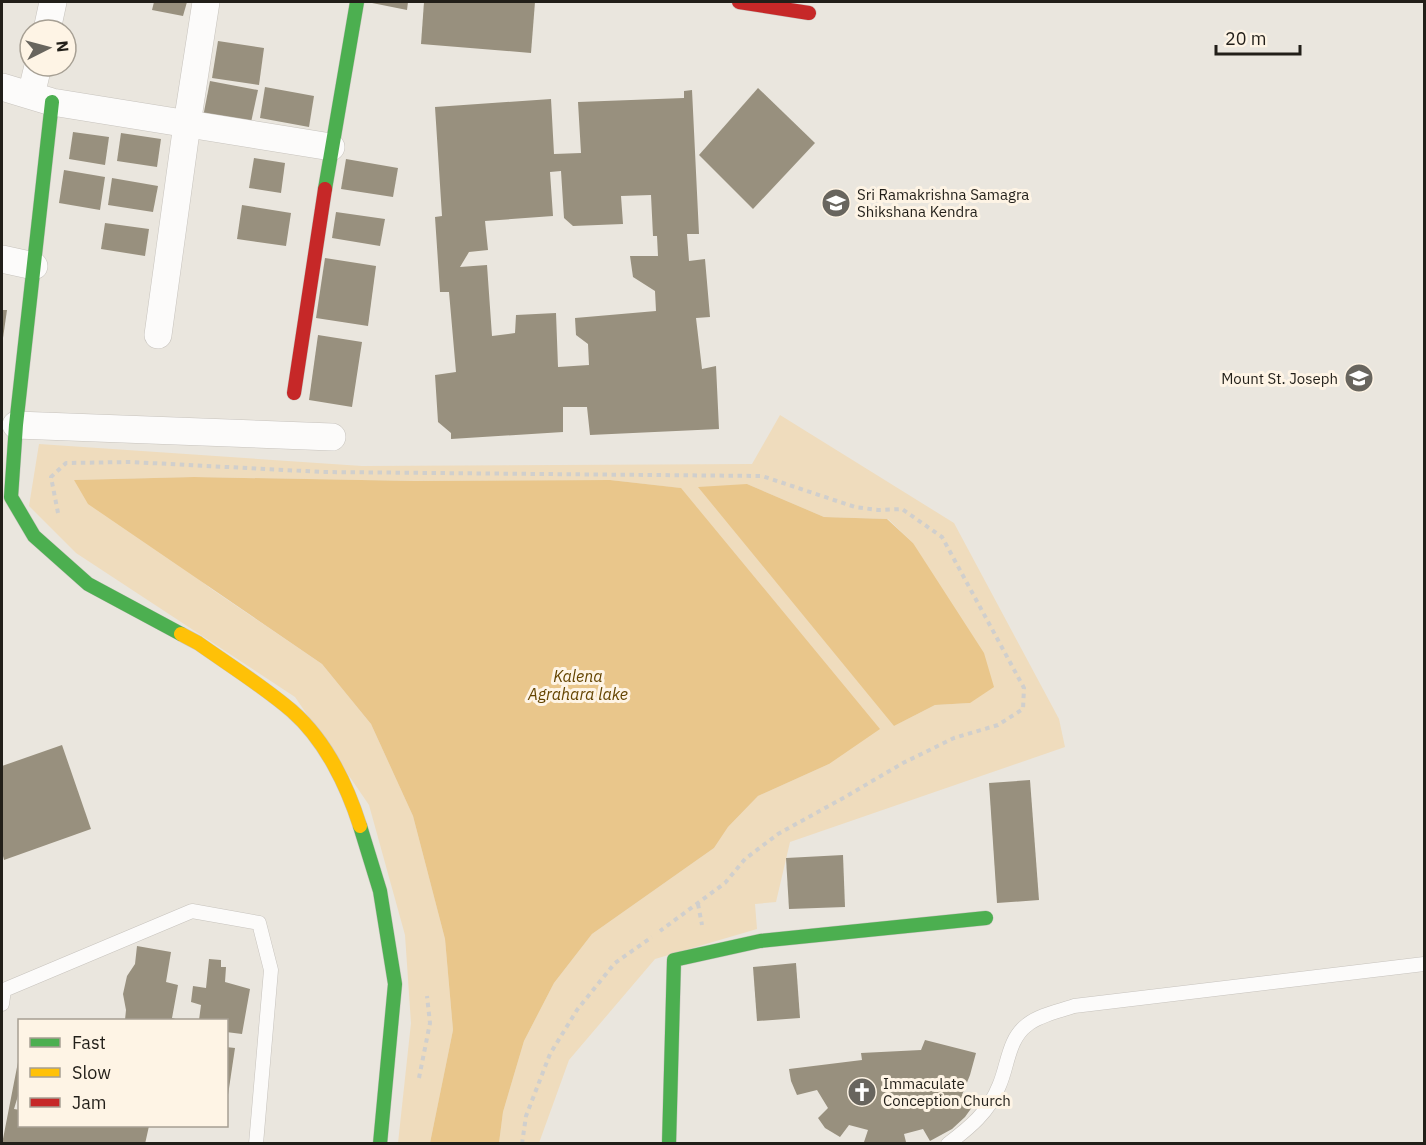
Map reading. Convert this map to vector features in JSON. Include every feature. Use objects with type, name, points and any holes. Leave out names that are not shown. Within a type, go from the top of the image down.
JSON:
[{"type":"street","points":[[49,18],[53,2]]},
{"type":"street","points":[[158,335],[206,2]]},
{"type":"street","points":[[294,393],[331,147],[357,2]]},
{"type":"street","points":[[739,2],[809,13]]},
{"type":"street","points":[[39,78],[42,99],[34,266],[16,425],[11,497],[34,537],[88,584],[198,643],[293,712],[326,750],[354,808],[380,891],[395,984],[380,1143]]},
{"type":"street","points":[[2,87],[42,99],[331,147]]},
{"type":"street","points":[[2,259],[34,266]]},
{"type":"street","points":[[16,425],[332,437]]},
{"type":"street","points":[[669,1143],[674,960],[760,940],[986,918]]},
{"type":"lane","points":[[2,1004],[4,990],[192,911],[259,923],[271,970],[256,1143]]},
{"type":"lane","points":[[948,1143],[976,1123],[999,1088],[1014,1040],[1028,1024],[1056,1012],[1074,1006],[1425,964]]},
{"type":"path","points":[[58,516],[51,477],[66,463],[131,462],[323,472],[762,476],[855,507],[878,510],[902,509],[942,537],[1024,688],[1023,710],[998,725],[954,738],[903,763],[778,834],[746,859],[725,883],[615,963],[577,1010],[550,1054],[526,1116],[522,1143]]},
{"type":"path","points":[[417,1089],[430,1023],[426,989]]},
{"type":"shaded area","points":[[780,415],[954,523],[1059,719],[1065,747],[790,842],[776,902],[755,904],[757,929],[655,959],[569,1060],[539,1143],[499,1143],[503,1112],[524,1041],[554,983],[592,934],[714,848],[728,827],[758,796],[829,764],[680,488],[610,480],[414,481],[194,477],[74,480],[210,588],[322,664],[371,724],[413,816],[445,939],[453,1030],[430,1143],[398,1143],[411,1023],[405,935],[369,805],[295,697],[76,553],[29,506],[39,444],[362,466],[752,464]],"holes":[[[747,484],[824,517],[888,519],[913,543],[970,703],[935,705],[894,726]]]},
{"type":"water","name":"Kalena Agrahara lake","points":[[194,477],[414,481],[610,480],[681,488],[880,729],[829,764],[758,796],[728,827],[714,848],[592,934],[554,983],[524,1041],[503,1112],[499,1143],[430,1143],[453,1030],[445,939],[413,816],[371,724],[322,664],[88,504],[74,480]]},
{"type":"water","points":[[747,484],[824,517],[887,519],[913,543],[984,653],[994,687],[970,703],[935,705],[894,726],[698,487]]},
{"type":"building","points":[[154,2],[187,2],[183,16],[152,10]]},
{"type":"building","points":[[367,2],[408,2],[407,10]]},
{"type":"building","points":[[424,2],[535,2],[531,53],[421,44]]},
{"type":"building","points":[[218,41],[264,48],[259,85],[212,78]]},
{"type":"building","points":[[210,81],[258,90],[250,127],[203,117]]},
{"type":"building","points":[[265,87],[314,96],[309,127],[260,118]]},
{"type":"building","points":[[758,88],[815,143],[753,209],[699,155]]},
{"type":"building","points":[[692,90],[699,234],[687,234],[689,261],[705,259],[710,317],[696,318],[702,369],[716,366],[719,429],[590,435],[587,407],[563,407],[563,432],[451,439],[451,433],[438,422],[435,375],[456,372],[449,292],[440,292],[435,217],[442,216],[435,107],[551,99],[554,154],[581,153],[578,102],[684,98],[684,91]],"holes":[[[561,171],[564,218],[573,226],[623,224],[621,196],[651,195],[653,236],[657,236],[658,256],[630,256],[633,277],[655,291],[656,311],[575,318],[576,335],[588,344],[589,365],[558,367],[556,313],[516,315],[515,333],[492,336],[487,265],[460,267],[469,252],[488,250],[485,221],[553,216],[550,172]]]},
{"type":"building","points":[[73,132],[109,137],[105,165],[69,159]]},
{"type":"building","points":[[121,133],[161,139],[157,167],[117,161]]},
{"type":"building","points":[[254,158],[285,163],[281,193],[249,188]]},
{"type":"building","points":[[346,159],[398,168],[393,197],[341,189]]},
{"type":"building","points":[[64,170],[105,177],[100,210],[59,203]]},
{"type":"building","points":[[112,178],[158,186],[153,212],[108,205]]},
{"type":"building","points":[[242,205],[291,213],[286,246],[237,239]]},
{"type":"building","points":[[336,212],[385,219],[380,246],[332,238]]},
{"type":"building","points":[[105,223],[149,229],[145,256],[101,249]]},
{"type":"building","points":[[325,258],[376,266],[368,326],[316,318]]},
{"type":"building","points":[[2,310],[7,310],[3,338],[2,338]]},
{"type":"building","points":[[318,335],[362,342],[352,407],[309,400]]},
{"type":"building","points":[[62,745],[91,829],[4,860],[2,852],[2,766]]},
{"type":"building","points":[[1030,780],[1039,900],[997,903],[989,783]]},
{"type":"building","points":[[843,855],[845,907],[789,909],[786,858]]},
{"type":"building","points":[[137,946],[171,952],[166,982],[178,985],[172,1018],[176,1019],[125,1019],[123,994],[127,976],[135,964]]},
{"type":"building","points":[[209,959],[221,960],[221,967],[226,967],[225,982],[250,989],[242,1034],[228,1032],[228,1019],[199,1019],[201,1005],[191,1002],[193,986],[206,988]]},
{"type":"building","points":[[796,963],[800,1018],[757,1021],[753,967]]},
{"type":"building","points":[[925,1040],[976,1053],[962,1095],[975,1103],[952,1129],[930,1141],[923,1129],[904,1134],[906,1142],[870,1144],[864,1142],[868,1130],[849,1125],[840,1137],[825,1128],[818,1118],[828,1108],[817,1090],[797,1095],[791,1081],[789,1069],[862,1060],[861,1053],[921,1050]]},
{"type":"building","points":[[228,1047],[235,1048],[228,1095]]},
{"type":"building","points":[[18,1062],[18,1096],[14,1109],[18,1110],[18,1127],[149,1127],[145,1144],[2,1144]]},
{"type":"traffic: fast","points":[[325,189],[357,2]]},
{"type":"traffic: fast","points":[[52,102],[16,425],[11,497],[34,536],[88,584],[181,634]]},
{"type":"traffic: fast","points":[[360,826],[380,891],[395,984],[380,1144]]},
{"type":"traffic: fast","points":[[669,1144],[674,960],[760,941],[986,918]]},
{"type":"traffic: slow","points":[[181,634],[258,684],[304,723],[334,764],[349,795],[360,826]]},
{"type":"traffic: jam","points":[[739,2],[809,13]]},
{"type":"traffic: jam","points":[[294,393],[325,189]]},
{"type":"place","name":"Sri Ramakrishna Samagra Shikshana Kendra","points":[[836,203]]},
{"type":"place","name":"Mount St. Joseph","points":[[1359,378]]},
{"type":"place","name":"Immaculate Conception Church","points":[[862,1092]]}]
